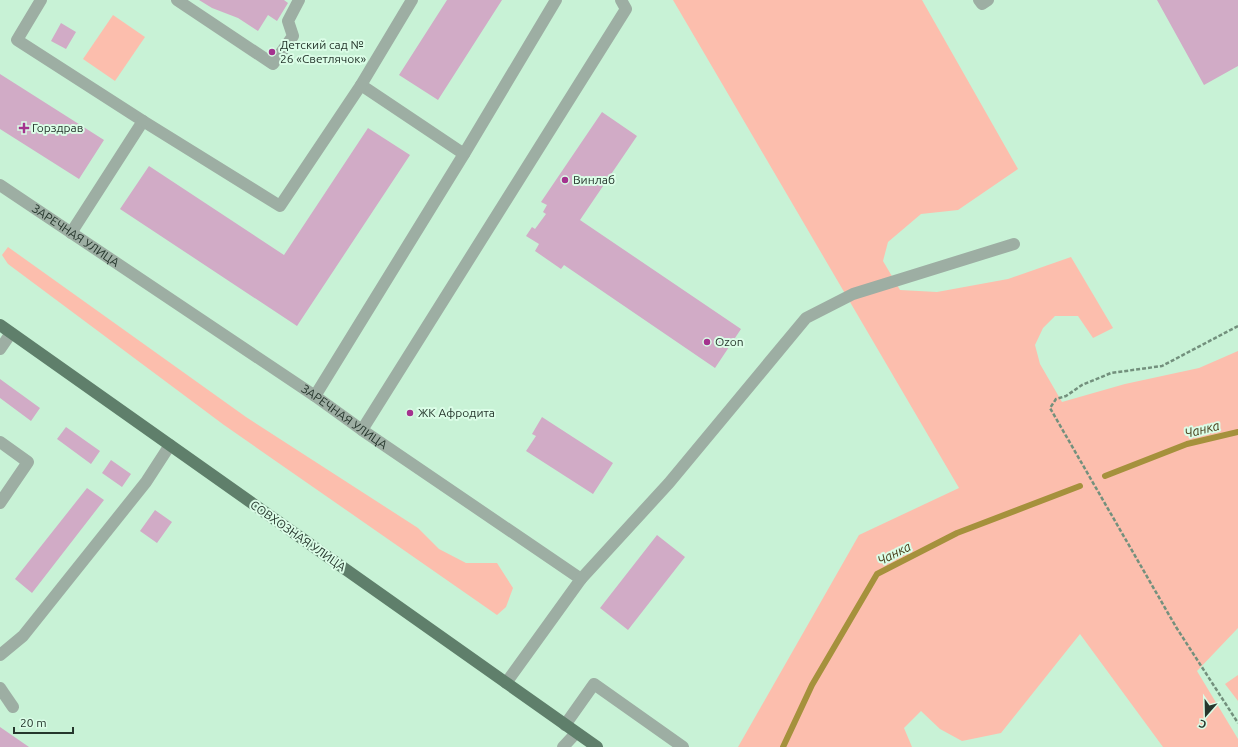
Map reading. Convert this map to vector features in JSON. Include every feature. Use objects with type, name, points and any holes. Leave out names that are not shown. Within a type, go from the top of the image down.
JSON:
[{"type":"main road","name":"СОВХОЗНАЯ УЛИЦА","points":[[0,325],[597,747]]},
{"type":"street","points":[[41,0],[17,40],[143,121],[280,206],[361,85],[412,0]]},
{"type":"street","points":[[177,0],[273,64],[293,36],[288,21],[299,0]]},
{"type":"street","points":[[315,396],[464,154],[556,0]]},
{"type":"street","points":[[362,430],[626,9],[621,0]]},
{"type":"street","points":[[980,0],[982,4],[988,0]]},
{"type":"street","points":[[361,85],[464,154]]},
{"type":"street","points":[[71,233],[143,121]]},
{"type":"street","name":"ЗАРЕЧНАЯ УЛИЦА","points":[[0,185],[315,396],[362,430],[581,579]]},
{"type":"street","points":[[506,683],[581,579],[669,483],[806,318],[854,294],[1014,244]]},
{"type":"street","points":[[0,348],[11,333]]},
{"type":"street","points":[[0,442],[28,462],[0,503]]},
{"type":"street","points":[[0,655],[23,636],[146,482],[170,445]]},
{"type":"street","points":[[565,725],[594,684],[684,747]]},
{"type":"street","points":[[0,688],[13,707]]},
{"type":"street","points":[[563,747],[576,733]]},
{"type":"path","points":[[1238,326],[1162,366],[1111,373],[1082,385],[1066,396],[1056,399],[1050,408],[1176,627],[1238,723]]},
{"type":"shaded area","points":[[673,0],[922,0],[1018,169],[958,210],[921,214],[888,242],[883,261],[900,290],[937,292],[1008,279],[1071,257],[1113,328],[1093,338],[1078,316],[1055,316],[1043,328],[1035,345],[1040,364],[1062,402],[1125,384],[1199,368],[1238,351],[1238,628],[1197,671],[1238,739],[1238,747],[1163,747],[1080,634],[1001,733],[962,741],[940,729],[921,711],[904,728],[912,747],[738,747],[859,535],[959,488]]},
{"type":"shaded area","points":[[113,15],[145,37],[115,81],[83,59]]},
{"type":"shaded area","points":[[8,247],[246,417],[418,528],[439,549],[466,563],[497,563],[513,588],[506,607],[497,615],[224,425],[8,264],[2,255]]},
{"type":"shaded area","points":[[1238,675],[1238,701],[1225,684]]},
{"type":"building","points":[[199,0],[284,0],[288,3],[277,21],[268,15],[258,31],[238,18],[212,8]]},
{"type":"building","points":[[447,0],[502,0],[438,100],[399,75]]},
{"type":"building","points":[[1157,0],[1238,0],[1238,66],[1204,85]]},
{"type":"building","points":[[61,23],[76,32],[66,49],[51,41]]},
{"type":"building","points":[[0,74],[104,140],[79,179],[0,129]]},
{"type":"building","points":[[602,112],[637,136],[580,220],[741,329],[715,368],[564,265],[561,269],[535,251],[539,244],[526,236],[532,227],[535,229],[546,214],[543,212],[547,205],[541,202]]},
{"type":"building","points":[[368,128],[410,155],[297,326],[120,209],[149,166],[284,255]]},
{"type":"building","points":[[0,379],[40,408],[31,421],[0,398]]},
{"type":"building","points":[[542,417],[613,463],[593,494],[526,451],[536,436],[532,434]]},
{"type":"building","points":[[66,427],[100,451],[91,464],[57,439]]},
{"type":"building","points":[[111,460],[131,474],[122,487],[102,473]]},
{"type":"building","points":[[87,488],[104,500],[32,593],[15,579]]},
{"type":"building","points":[[155,510],[172,522],[157,543],[140,531]]},
{"type":"building","points":[[657,535],[685,557],[628,630],[600,608]]},
{"type":"building","points":[[0,727],[29,747],[0,747]]},
{"type":"waterway","name":"Чанка","points":[[1105,476],[1187,444],[1238,432]]},
{"type":"waterway","name":"Чанка","points":[[783,747],[812,685],[877,574],[957,533],[1080,486]]},
{"type":"place","name":"Детский сад № 26 «Светлячок»","points":[[272,52]]},
{"type":"place","name":"Горздрав","points":[[24,128]]},
{"type":"place","name":"Винлаб","points":[[565,180]]},
{"type":"place","name":"Ozon","points":[[707,342]]},
{"type":"place","name":"ЖК Афродита","points":[[410,413]]}]
